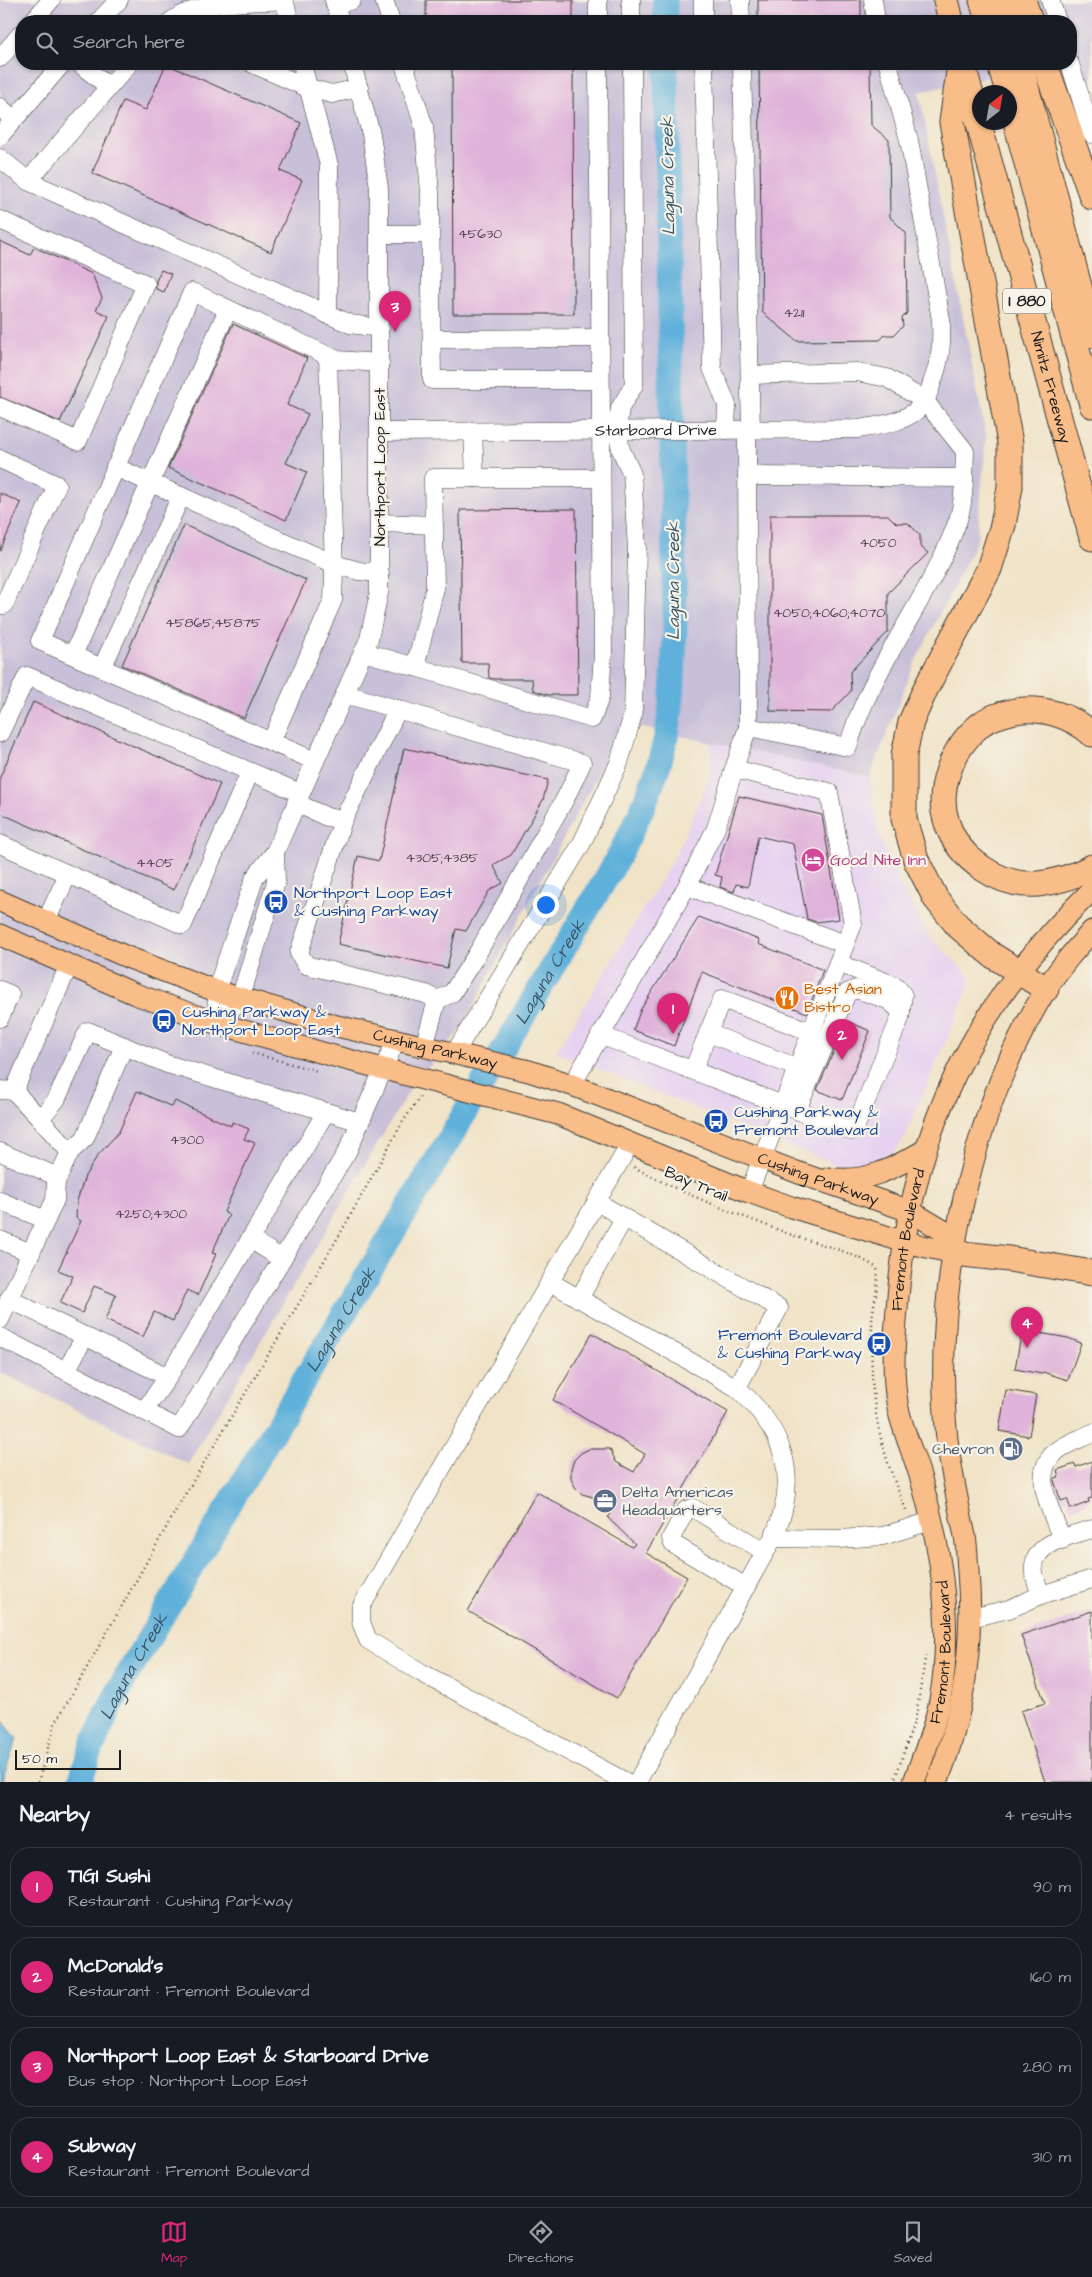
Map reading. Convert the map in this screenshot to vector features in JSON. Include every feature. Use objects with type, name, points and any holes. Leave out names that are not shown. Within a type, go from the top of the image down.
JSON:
[{"type":"highway","points":[[946,0],[950,15]]},
{"type":"highway","points":[[982,0],[986,15]]},
{"type":"highway","points":[[1003,0],[1007,15]]},
{"type":"highway","points":[[1023,0],[1028,15]]},
{"type":"highway","points":[[960,70],[952,122],[1010,443],[1010,487],[1003,525],[989,569],[925,690],[911,722],[904,756],[904,818],[916,860],[936,898],[958,926],[992,955],[1046,989]]},
{"type":"highway","name":"Nimitz Freeway","points":[[963,70],[1092,538]]},
{"type":"highway","points":[[1002,70],[1006,85]]},
{"type":"highway","points":[[1022,70],[1092,335]]},
{"type":"highway","points":[[1047,70],[1092,197]]},
{"type":"highway","name":"I 880","points":[[1017,126],[1092,405]]},
{"type":"highway","points":[[1090,875],[1037,884],[1012,882],[992,874],[972,861],[957,843],[947,823],[943,802],[946,778],[952,760],[964,741],[981,724],[1002,714],[1020,710],[1038,710],[1061,715],[1083,726],[1092,734]]},
{"type":"highway","points":[[954,1252],[1092,1273]]},
{"type":"main road","name":"Fremont Boulevard","points":[[914,1782],[941,1699],[944,1665],[945,1602],[937,1540],[922,1484],[905,1437],[897,1406],[895,1333],[900,1270],[910,1211],[925,1150],[940,1108],[976,1034],[1018,972],[1090,875]]},
{"type":"main road","name":"Cushing Parkway","points":[[0,901],[127,957],[216,992],[337,1026],[529,1071],[572,1085],[799,1173],[910,1211],[942,1230],[954,1252]]},
{"type":"main road","name":"Fremont Boulevard","points":[[937,1782],[945,1762],[959,1710],[970,1642],[971,1618],[965,1536],[960,1518],[948,1441],[944,1396],[944,1352],[954,1252],[975,1152],[1013,1050],[1046,989],[1069,957],[1092,931]]},
{"type":"main road","name":"Cushing Parkway","points":[[0,935],[135,994],[220,1024],[558,1114],[626,1152],[905,1242],[954,1252]]},
{"type":"main road","points":[[799,1173],[838,1180],[858,1179],[889,1170],[925,1150]]},
{"type":"main road","points":[[922,1484],[936,1501],[944,1524],[951,1530],[965,1536]]},
{"type":"main road","points":[[941,1570],[950,1577],[959,1610],[971,1618]]},
{"type":"street","points":[[37,15],[51,0]]},
{"type":"street","points":[[105,15],[119,0]]},
{"type":"street","points":[[180,15],[208,6],[284,0],[288,15]]},
{"type":"street","points":[[384,0],[389,15]]},
{"type":"street","points":[[598,0],[598,15]]},
{"type":"street","points":[[631,0],[631,15]]},
{"type":"street","points":[[703,0],[703,15]]},
{"type":"street","points":[[740,0],[741,15]]},
{"type":"street","points":[[873,0],[875,15]]},
{"type":"street","points":[[1050,0],[1055,15]]},
{"type":"street","points":[[0,58],[15,41]]},
{"type":"street","points":[[0,136],[57,70]]},
{"type":"street","points":[[87,70],[108,87]]},
{"type":"street","points":[[28,181],[123,70]]},
{"type":"street","points":[[267,70],[308,88],[332,94],[359,88]]},
{"type":"street","points":[[304,70],[329,166],[328,315]]},
{"type":"street","name":"Northport Loop East","points":[[220,1024],[216,992],[255,877],[275,852],[364,652],[375,617],[380,574],[379,188],[376,160],[354,70]]},
{"type":"street","points":[[406,70],[424,128],[430,192],[432,380],[600,380]]},
{"type":"street","points":[[459,1055],[582,843],[619,763],[633,714],[637,548],[632,474],[614,430],[600,380],[598,70]]},
{"type":"street","points":[[364,652],[592,719],[600,697],[603,653],[601,478],[620,408],[634,384],[632,70]]},
{"type":"street","points":[[704,70],[706,210],[712,368],[727,405],[724,430]]},
{"type":"street","points":[[572,1085],[687,886],[716,828],[748,727],[747,476],[750,375],[742,70]]},
{"type":"street","points":[[890,70],[909,140],[941,320],[942,347],[925,401]]},
{"type":"street","points":[[1073,70],[1085,91],[1092,134]]},
{"type":"street","points":[[0,107],[14,120]]},
{"type":"street","points":[[0,158],[28,181],[328,315],[350,324],[380,328]]},
{"type":"street","points":[[0,220],[146,284],[78,441],[0,407]]},
{"type":"street","points":[[379,234],[430,234]]},
{"type":"street","points":[[315,761],[40,641],[192,292],[337,360],[380,363]]},
{"type":"street","points":[[73,655],[228,309]]},
{"type":"street","points":[[432,340],[600,338]]},
{"type":"street","points":[[271,742],[333,600],[334,564],[328,356]]},
{"type":"street","points":[[748,727],[848,747],[857,716],[934,572],[958,519],[965,452],[925,401],[887,378],[857,372],[750,375]]},
{"type":"street","name":"Starboard Drive","points":[[380,432],[857,429],[896,422],[914,412],[925,401]]},
{"type":"street","points":[[473,431],[474,478]]},
{"type":"street","points":[[0,459],[57,484],[4,605],[0,605]]},
{"type":"street","points":[[116,467],[334,564],[359,571],[380,574]]},
{"type":"street","points":[[747,476],[963,478]]},
{"type":"street","points":[[415,667],[435,588],[432,478],[601,478]]},
{"type":"street","points":[[102,668],[180,496]]},
{"type":"street","points":[[380,523],[434,525]]},
{"type":"street","points":[[0,733],[27,676],[250,772],[298,798],[327,817],[343,820]]},
{"type":"street","points":[[345,694],[582,763],[565,799],[476,954],[452,993],[437,1000],[424,1047]]},
{"type":"street","points":[[398,709],[343,820],[299,953],[306,965],[426,994],[437,1000]]},
{"type":"street","points":[[734,769],[829,792],[853,924],[798,1068],[790,1107]]},
{"type":"street","points":[[0,844],[183,925],[250,772]]},
{"type":"street","name":"Northport Loop East","points":[[220,1024],[240,999],[276,882],[275,852]]},
{"type":"street","points":[[46,921],[68,874]]},
{"type":"street","points":[[687,886],[845,944]]},
{"type":"street","points":[[600,1035],[851,1131],[855,1128],[901,1011],[904,995],[896,986],[838,963]]},
{"type":"street","points":[[69,965],[7,1090],[40,1119],[70,1152]]},
{"type":"street","points":[[749,1192],[763,1159],[847,994],[856,989],[888,1000],[901,1011]]},
{"type":"street","points":[[0,990],[10,994],[0,1018]]},
{"type":"street","points":[[693,1070],[722,999],[812,1032]]},
{"type":"street","points":[[40,1119],[56,1100],[88,1032],[167,1064],[360,1122]]},
{"type":"street","points":[[708,1033],[798,1068]]},
{"type":"street","points":[[0,1337],[179,1429],[348,1150],[396,1040]]},
{"type":"street","points":[[0,1320],[7,1293],[31,1253],[55,1200],[58,1177],[70,1152],[85,1138],[124,1046]]},
{"type":"street","points":[[144,1411],[168,1377],[326,1112]]},
{"type":"street","points":[[0,1152],[58,1177]]},
{"type":"street","points":[[626,1152],[361,1607],[361,1622],[368,1640],[422,1673],[626,1782]]},
{"type":"street","points":[[0,1201],[46,1220]]},
{"type":"street","points":[[597,1202],[779,1308],[737,1388]]},
{"type":"street","points":[[580,1299],[624,1218]]},
{"type":"street","points":[[250,1239],[282,1259]]},
{"type":"street","points":[[0,1240],[31,1253]]},
{"type":"street","points":[[550,1282],[737,1388],[754,1404],[769,1423],[780,1445],[786,1468],[787,1494],[783,1517],[637,1782]]},
{"type":"street","points":[[7,1293],[85,1336],[168,1377]]},
{"type":"street","points":[[66,1371],[85,1336]]},
{"type":"street","points":[[1062,1540],[1042,1483],[1042,1472],[1056,1451],[1092,1433]]},
{"type":"street","points":[[746,1587],[673,1544],[671,1538],[686,1510],[692,1508],[769,1545],[883,1536],[931,1521]]},
{"type":"street","points":[[1042,1595],[1034,1572],[1036,1558],[1042,1548],[1092,1529]]},
{"type":"street","points":[[971,1618],[1009,1609],[1042,1595],[1092,1578]]},
{"type":"path","points":[[38,1782],[59,1715],[180,1503],[340,1234],[402,1123],[439,1083]]},
{"type":"path","name":"Bay Trail","points":[[626,1152],[660,1182],[752,1220],[861,1257],[877,1268]]},
{"type":"shaded area","points":[[0,0],[1092,0],[1092,172],[1056,70],[1077,70],[1077,15],[15,15],[15,70],[1025,70],[919,92],[986,436],[977,541],[913,666],[870,777],[625,724],[461,1029],[410,1089],[188,1464],[0,1372]]},
{"type":"shaded area","points":[[710,742],[870,777],[879,835],[901,886],[928,935],[972,979],[904,1139],[892,1154],[871,1164],[846,1169],[556,1052],[675,857],[710,776]]},
{"type":"water","points":[[0,1717],[17,1739],[1,1782],[0,1782]]},
{"type":"building","points":[[426,0],[573,0],[573,15],[426,15]]},
{"type":"building","points":[[758,0],[861,0],[861,15],[758,15]]},
{"type":"building","points":[[163,70],[180,70],[301,123],[280,171],[302,180],[271,252],[92,173],[123,101],[146,110]]},
{"type":"building","points":[[452,70],[573,70],[574,314],[453,314]]},
{"type":"building","points":[[759,70],[870,70],[871,125],[889,140],[890,217],[906,233],[907,313],[902,318],[903,326],[894,335],[885,335],[880,340],[797,341],[762,312]]},
{"type":"building","points":[[0,241],[30,255],[34,247],[92,274],[102,298],[96,310],[109,316],[60,422],[0,397]]},
{"type":"building","points":[[161,270],[171,274],[164,292],[156,289],[156,281]]},
{"type":"building","points":[[233,324],[307,358],[287,405],[308,414],[286,463],[307,472],[286,520],[168,468]]},
{"type":"building","points":[[0,493],[21,503],[0,551]]},
{"type":"building","points":[[576,509],[578,695],[548,695],[533,690],[532,679],[489,678],[488,663],[462,663],[460,510]]},
{"type":"building","points":[[770,515],[888,515],[896,523],[908,523],[920,535],[920,546],[928,553],[888,593],[888,632],[850,672],[851,691],[831,712],[770,711]]},
{"type":"building","points":[[184,525],[306,580],[244,718],[122,665]]},
{"type":"building","points":[[33,702],[220,784],[174,890],[0,813],[0,777]]},
{"type":"building","points":[[404,748],[548,780],[543,800],[511,855],[493,865],[503,883],[489,891],[466,931],[456,929],[447,968],[338,944],[358,856],[379,861]]},
{"type":"building","name":"Good Nite Inn","points":[[739,796],[822,815],[839,919],[816,922],[807,919],[793,844],[758,836],[748,887],[736,884],[734,892],[720,887],[722,877],[715,875]]},
{"type":"building","points":[[699,917],[759,940],[758,944],[823,970],[807,1013],[702,972],[674,1046],[633,1030],[641,1009]]},
{"type":"building","points":[[847,1021],[870,1031],[842,1100],[817,1090]]},
{"type":"building","points":[[137,1091],[172,1107],[175,1101],[231,1126],[232,1122],[249,1129],[244,1139],[255,1143],[224,1212],[229,1215],[212,1253],[216,1254],[198,1295],[187,1290],[173,1321],[154,1312],[143,1337],[105,1320],[116,1295],[94,1286],[82,1313],[60,1303],[73,1276],[58,1270],[81,1221],[76,1218],[77,1201],[85,1176],[98,1155],[119,1132]]},
{"type":"building","points":[[1022,1330],[1068,1338],[1081,1343],[1068,1380],[1043,1372],[1042,1374],[1015,1369]]},
{"type":"building","points":[[592,1333],[728,1412],[646,1553],[687,1577],[617,1698],[468,1611],[537,1492],[632,1547],[635,1544],[608,1518],[613,1509],[593,1497],[582,1494],[575,1487],[571,1479],[571,1469],[574,1460],[581,1453],[589,1449],[610,1449],[616,1462],[634,1472],[645,1454],[553,1400]]},
{"type":"building","points":[[1006,1390],[1036,1395],[1029,1436],[999,1431]]},
{"type":"building","points":[[1092,1461],[1092,1498],[1088,1499],[1089,1502],[1071,1509],[1067,1499],[1061,1501],[1054,1481],[1054,1478],[1059,1477],[1057,1470],[1075,1464],[1076,1467]]},
{"type":"building","points":[[1092,1611],[1092,1782],[1045,1782],[1021,1711],[1045,1703],[1021,1635]]},
{"type":"waterway","name":"Laguna Creek","points":[[665,0],[665,15]]},
{"type":"waterway","name":"Laguna Creek","points":[[80,1782],[102,1724],[131,1668],[614,865],[637,820],[656,774],[670,714],[675,631],[666,70]]},
{"type":"place","name":"Northport Loop East & Starboard Drive","points":[[395,332]]},
{"type":"place","name":"Good Nite Inn","points":[[813,860]]},
{"type":"place","name":"Northport Loop East & Cushing Parkway","points":[[276,902]]},
{"type":"place","name":"Best Asian Bistro","points":[[787,998]]},
{"type":"place","name":"Cushing Parkway & Northport Loop East","points":[[164,1021]]},
{"type":"place","name":"TIGI Sushi","points":[[673,1034]]},
{"type":"place","name":"McDonald's","points":[[842,1060]]},
{"type":"place","name":"Cushing Parkway & Fremont Boulevard","points":[[716,1121]]},
{"type":"place","name":"Fremont Boulevard & Cushing Parkway","points":[[879,1344]]},
{"type":"place","name":"Subway","points":[[1027,1348]]},
{"type":"place","name":"Chevron","points":[[1011,1449]]},
{"type":"place","name":"Delta Americas Headquarters","points":[[605,1501]]}]
